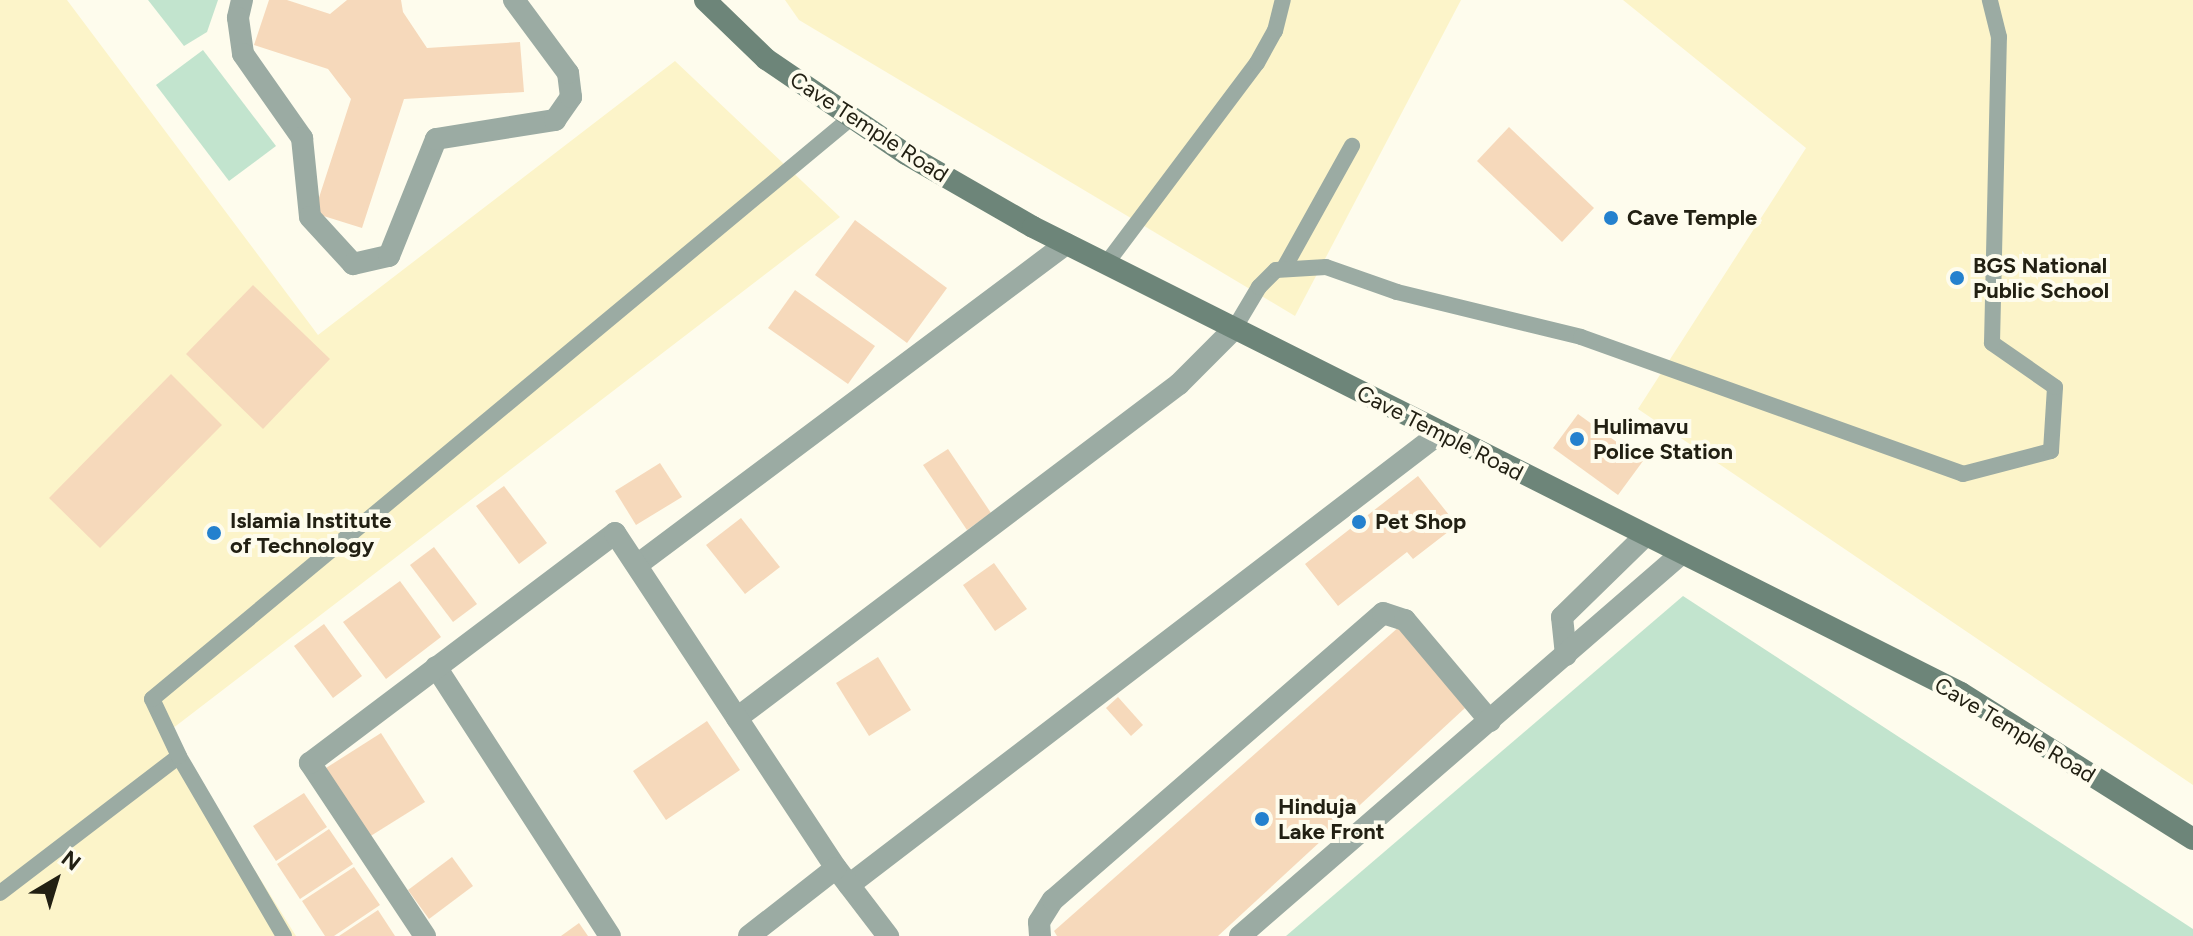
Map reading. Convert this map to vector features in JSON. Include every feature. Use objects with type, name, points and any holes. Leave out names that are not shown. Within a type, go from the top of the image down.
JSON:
[{"type":"main road","name":"Cave Temple Road","points":[[705,0],[766,59],[852,117],[1066,244],[1961,693],[2193,839]]},
{"type":"street","points":[[242,0],[238,18],[243,54],[302,138],[310,217],[353,264],[389,256],[436,139],[555,120],[571,97],[568,73],[522,4]]},
{"type":"street","points":[[637,565],[1066,244]]},
{"type":"street","points":[[737,718],[1155,403],[1234,329]]},
{"type":"street","points":[[749,936],[843,876],[1440,433]]},
{"type":"street","points":[[425,936],[310,763],[615,533],[843,876],[888,936]]},
{"type":"street","points":[[1566,655],[1562,617],[1645,536]]},
{"type":"street","points":[[1240,936],[1681,554]]},
{"type":"street","points":[[1040,936],[1039,922],[1053,900],[1383,613],[1405,620],[1490,721]]},
{"type":"street","points":[[436,667],[610,936]]},
{"type":"lane","points":[[1106,264],[1257,63],[1275,31],[1283,0]]},
{"type":"lane","points":[[1284,268],[1326,267],[1397,292],[1581,337],[1963,474],[2051,451],[2055,387],[1992,343],[1999,37],[1990,0]]},
{"type":"lane","points":[[284,936],[179,756],[152,699],[852,117]]},
{"type":"lane","points":[[1234,329],[1259,287],[1284,268],[1352,146]]},
{"type":"lane","points":[[0,893],[179,756]]},
{"type":"shaded area","name":"Islamia Institute of Technology","points":[[0,0],[67,0],[318,335],[675,61],[840,217],[168,732],[296,936],[0,936]]},
{"type":"shaded area","points":[[785,0],[1461,0],[1295,316],[799,20]]},
{"type":"shaded area","name":"BGS National Public School","points":[[1623,0],[2193,0],[2193,785],[1638,409],[1806,148]]},
{"type":"green space","points":[[148,0],[218,0],[207,32],[184,46]]},
{"type":"green space","points":[[203,50],[276,146],[229,181],[156,85]]},
{"type":"green space","points":[[1683,596],[2193,929],[2193,936],[1286,936]]},
{"type":"building","points":[[269,0],[287,0],[330,14],[347,0],[401,0],[403,12],[427,48],[520,42],[524,92],[404,99],[362,228],[314,213],[351,99],[328,69],[254,45]]},
{"type":"building","points":[[1509,127],[1594,208],[1562,242],[1477,161]]},
{"type":"building","points":[[855,220],[947,288],[907,343],[815,275]]},
{"type":"building","points":[[253,285],[330,359],[263,429],[186,354]]},
{"type":"building","points":[[795,290],[875,346],[848,384],[768,328]]},
{"type":"building","points":[[171,374],[222,425],[100,548],[49,498]]},
{"type":"building","points":[[1578,414],[1643,461],[1618,495],[1553,448]]},
{"type":"building","points":[[948,449],[991,513],[967,530],[923,465]]},
{"type":"building","points":[[660,463],[682,497],[636,525],[615,491]]},
{"type":"building","points":[[1418,476],[1457,525],[1413,559],[1407,552],[1338,606],[1305,564]]},
{"type":"building","points":[[504,486],[547,543],[519,564],[476,506]]},
{"type":"building","points":[[741,518],[780,567],[745,594],[706,545]]},
{"type":"building","points":[[434,547],[477,604],[453,622],[410,565]]},
{"type":"building","points":[[994,563],[1027,609],[995,631],[963,585]]},
{"type":"building","points":[[400,581],[441,637],[386,679],[343,622]]},
{"type":"building","points":[[324,624],[362,676],[333,698],[294,646]]},
{"type":"building","name":"Hinduja Lake Front","points":[[1400,626],[1465,708],[1218,936],[1057,936],[1054,931]]},
{"type":"building","points":[[878,657],[911,710],[869,736],[836,683]]},
{"type":"building","points":[[1118,697],[1143,725],[1131,736],[1106,708]]},
{"type":"building","points":[[707,721],[740,770],[666,820],[633,771]]},
{"type":"building","points":[[381,733],[425,802],[369,837],[326,768]]},
{"type":"building","points":[[304,793],[327,827],[276,861],[253,826]]},
{"type":"building","points":[[329,829],[353,864],[300,899],[277,864]]},
{"type":"building","points":[[452,857],[473,886],[429,919],[408,890]]},
{"type":"building","points":[[354,867],[380,905],[334,936],[325,936],[302,901]]},
{"type":"building","points":[[378,910],[395,936],[339,936]]},
{"type":"building","points":[[579,923],[588,936],[561,936]]},
{"type":"place","name":"Cave Temple","points":[[1611,218]]},
{"type":"place","name":"BGS National Public School","points":[[1957,278]]},
{"type":"place","name":"Hulimavu Police Station","points":[[1577,439]]},
{"type":"place","name":"Pet Shop","points":[[1359,522]]},
{"type":"place","name":"Islamia Institute of Technology","points":[[214,533]]},
{"type":"place","name":"Hinduja Lake Front","points":[[1262,819]]}]
